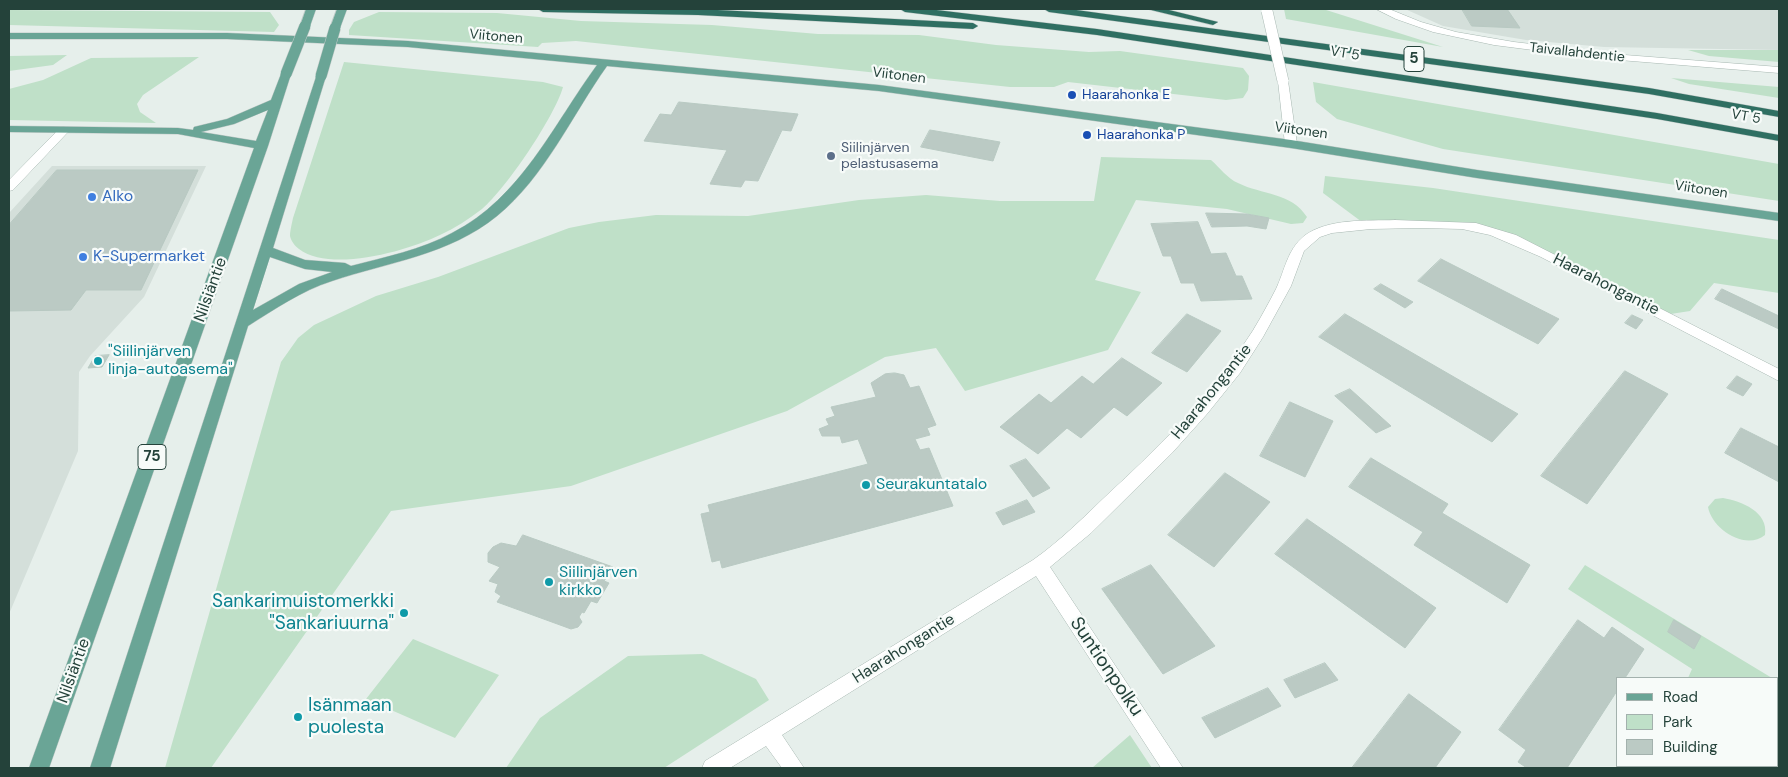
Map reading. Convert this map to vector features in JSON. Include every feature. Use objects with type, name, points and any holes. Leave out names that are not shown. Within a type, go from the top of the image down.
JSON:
[{"type":"highway","points":[[543,9],[698,12],[1097,32]]},
{"type":"highway","name":"VT 5","points":[[905,9],[1097,32],[1657,116],[1779,138]]},
{"type":"highway","name":"VT 5","points":[[1049,9],[1649,91],[1779,114]]},
{"type":"highway","points":[[1152,9],[1310,44]]},
{"type":"main road","name":"Nilsiäntie","points":[[39,768],[262,146],[286,74],[311,9]]},
{"type":"main road","points":[[100,768],[267,252],[342,9]]},
{"type":"main road","name":"Viitonen","points":[[9,36],[227,36],[388,43],[898,90],[1291,144],[1477,174],[1779,217]]},
{"type":"main road","points":[[243,323],[300,289],[362,267],[410,256],[436,247],[494,212],[540,159],[604,62]]},
{"type":"main road","points":[[9,129],[178,131],[212,127],[230,122],[276,102]]},
{"type":"main road","points":[[178,131],[262,146]]},
{"type":"main road","points":[[267,252],[284,260],[316,268],[362,267]]},
{"type":"street","name":"Taivallahdentie","points":[[1381,9],[1420,26],[1496,43],[1590,55],[1779,70]]},
{"type":"street","points":[[1266,10],[1283,81],[1291,144]]},
{"type":"street","points":[[9,188],[64,130]]},
{"type":"street","name":"Haarahongantie","points":[[716,767],[768,732],[1039,565],[1069,544],[1156,460],[1216,393],[1248,349],[1284,286],[1299,249],[1318,233],[1338,228],[1435,224],[1474,226],[1509,236],[1779,376]]},
{"type":"street","name":"Suntionpolku","points":[[1039,565],[1173,768]]},
{"type":"street","points":[[768,732],[794,768]]},
{"type":"shaded area","points":[[1405,9],[1779,9],[1779,50],[1604,47],[1526,40],[1443,26]]},
{"type":"shaded area","points":[[52,166],[206,166],[144,297],[90,356],[79,372],[78,451],[9,614],[9,213]]},
{"type":"green space","points":[[1284,9],[1323,9],[1443,47],[1286,19]]},
{"type":"green space","points":[[9,10],[270,12],[279,25],[274,32],[9,25]]},
{"type":"green space","points":[[379,12],[497,13],[581,21],[712,25],[818,34],[919,35],[996,45],[1089,52],[1120,51],[1243,68],[1249,76],[1248,90],[1243,98],[1226,100],[1068,82],[1054,87],[1010,87],[576,41],[542,43],[538,47],[349,35],[349,30],[354,22]]},
{"type":"green space","points":[[1688,50],[1779,50],[1779,62],[1709,56]]},
{"type":"green space","points":[[67,55],[53,65],[9,71],[9,56]]},
{"type":"green space","points":[[199,57],[143,95],[137,104],[140,112],[156,123],[9,120],[9,89],[43,80],[91,58]]},
{"type":"green space","points":[[344,62],[543,82],[563,87],[540,133],[516,169],[504,186],[477,213],[446,232],[409,247],[369,257],[330,259],[313,256],[299,249],[292,242],[290,234],[293,218]]},
{"type":"green space","points":[[1671,78],[1779,87],[1779,98],[1689,84]]},
{"type":"green space","points":[[1313,82],[1779,164],[1779,201],[1443,149],[1337,119],[1316,102]]},
{"type":"green space","points":[[1101,157],[1211,160],[1234,181],[1284,198],[1293,203],[1307,217],[1303,223],[1291,224],[1227,209],[1136,200],[1095,280],[1141,292],[1108,350],[965,391],[936,348],[885,357],[787,411],[571,486],[391,511],[211,768],[165,768],[281,362],[298,338],[314,325],[376,296],[438,277],[569,228],[599,222],[656,215],[748,216],[859,200],[926,195],[1000,201],[1094,201]]},
{"type":"green space","points":[[1325,176],[1433,188],[1779,240],[1779,293],[1714,283],[1690,311],[1664,315],[1601,283],[1474,226],[1366,225],[1323,193]]},
{"type":"green space","points":[[1723,498],[1745,505],[1758,514],[1763,520],[1765,535],[1757,539],[1739,539],[1723,530],[1716,523],[1708,507],[1715,499]]},
{"type":"green space","points":[[1585,565],[1770,677],[1688,677],[1692,669],[1568,589]]},
{"type":"green space","points":[[413,639],[499,675],[455,738],[366,699]]},
{"type":"green space","points":[[702,654],[756,679],[769,700],[664,768],[506,768],[540,718],[628,656]]},
{"type":"green space","points":[[1779,683],[1779,768],[1640,768],[1778,767]]},
{"type":"green space","points":[[1130,735],[1152,768],[1092,768]]},
{"type":"building","points":[[1462,9],[1507,9],[1520,28],[1472,26]]},
{"type":"building","points":[[679,102],[798,114],[791,131],[782,130],[758,181],[745,180],[741,187],[710,184],[727,150],[644,141],[660,114],[671,115]]},
{"type":"building","points":[[930,130],[1000,142],[993,161],[921,147]]},
{"type":"building","name":"K-Supermarket","points":[[57,170],[198,170],[141,290],[86,290],[71,310],[9,311],[9,225]]},
{"type":"building","points":[[1206,213],[1247,214],[1269,218],[1266,229],[1247,226],[1212,227]]},
{"type":"building","points":[[1198,222],[1211,254],[1226,253],[1236,276],[1242,276],[1252,299],[1201,301],[1194,283],[1181,283],[1171,256],[1163,256],[1151,224]]},
{"type":"building","points":[[1441,259],[1559,319],[1538,344],[1418,281]]},
{"type":"building","points":[[1381,284],[1413,302],[1405,308],[1374,289]]},
{"type":"building","points":[[1722,289],[1779,316],[1779,329],[1715,299]]},
{"type":"building","points":[[1187,314],[1221,331],[1187,372],[1152,353]]},
{"type":"building","points":[[1345,314],[1518,414],[1492,442],[1319,337]]},
{"type":"building","points":[[1632,315],[1643,320],[1636,329],[1625,323]]},
{"type":"building","name":"\"Siilinjärven linja-autoasema\"","points":[[109,355],[102,367],[88,368],[95,356]]},
{"type":"building","points":[[1122,358],[1162,383],[1127,416],[1114,407],[1081,438],[1067,428],[1038,454],[1000,427],[1039,394],[1051,403],[1082,376],[1093,384]]},
{"type":"building","points":[[1625,371],[1668,394],[1587,504],[1541,476]]},
{"type":"building","name":"Seurakuntatalo","points":[[895,373],[904,375],[910,388],[919,386],[936,425],[927,428],[930,435],[915,439],[920,450],[929,448],[953,506],[722,568],[720,560],[712,562],[701,514],[710,512],[708,505],[868,464],[858,439],[842,443],[840,436],[822,436],[819,429],[829,425],[826,419],[835,416],[831,407],[876,397],[871,383],[885,374]]},
{"type":"building","points":[[1737,376],[1752,384],[1743,396],[1727,388]]},
{"type":"building","points":[[1350,389],[1391,426],[1376,433],[1335,396]]},
{"type":"building","points":[[1290,402],[1333,421],[1305,477],[1260,456]]},
{"type":"building","points":[[1741,428],[1779,447],[1779,482],[1725,453]]},
{"type":"building","points":[[1371,458],[1448,504],[1442,513],[1530,565],[1507,603],[1414,545],[1423,532],[1349,487]]},
{"type":"building","points":[[1026,459],[1050,488],[1033,497],[1010,466]]},
{"type":"building","points":[[1225,473],[1270,502],[1214,567],[1168,535]]},
{"type":"building","points":[[1027,500],[1035,512],[1003,525],[996,513]]},
{"type":"building","points":[[1307,519],[1436,608],[1405,648],[1275,554]]},
{"type":"building","name":"Siilinjärven kirkko","points":[[523,535],[613,567],[604,581],[609,583],[597,603],[591,601],[584,613],[582,612],[579,617],[582,622],[578,627],[571,629],[497,602],[501,596],[495,592],[498,584],[489,581],[500,567],[488,562],[488,553],[493,547],[501,543],[516,546]]},
{"type":"building","points":[[1151,565],[1215,646],[1163,674],[1102,589]]},
{"type":"building","points":[[1578,620],[1604,638],[1612,627],[1644,649],[1626,677],[1616,677],[1616,693],[1567,768],[1527,768],[1518,762],[1526,750],[1499,730]]},
{"type":"building","points":[[1674,620],[1701,636],[1694,649],[1668,632]]},
{"type":"building","points":[[1325,663],[1338,680],[1295,698],[1284,680]]},
{"type":"building","points":[[1268,688],[1281,706],[1215,738],[1202,718]]},
{"type":"building","points":[[1409,694],[1461,732],[1435,768],[1352,768]]},
{"type":"place","name":"Haarahonka E","points":[[1072,95]]},
{"type":"place","name":"Haarahonka P","points":[[1087,135]]},
{"type":"place","name":"Siilinjärven pelastusasema","points":[[831,156]]},
{"type":"place","name":"Alko","points":[[92,197]]},
{"type":"place","name":"K-Supermarket","points":[[83,257]]},
{"type":"place","name":"\"Siilinjärven linja-autoasema\"","points":[[98,361]]},
{"type":"place","name":"Seurakuntatalo","points":[[866,485]]},
{"type":"place","name":"Siilinjärven kirkko","points":[[549,582]]},
{"type":"place","name":"Sankarimuistomerkki \"Sankariuurna\"","points":[[404,613]]},
{"type":"place","name":"Isänmaan puolesta","points":[[298,717]]}]
